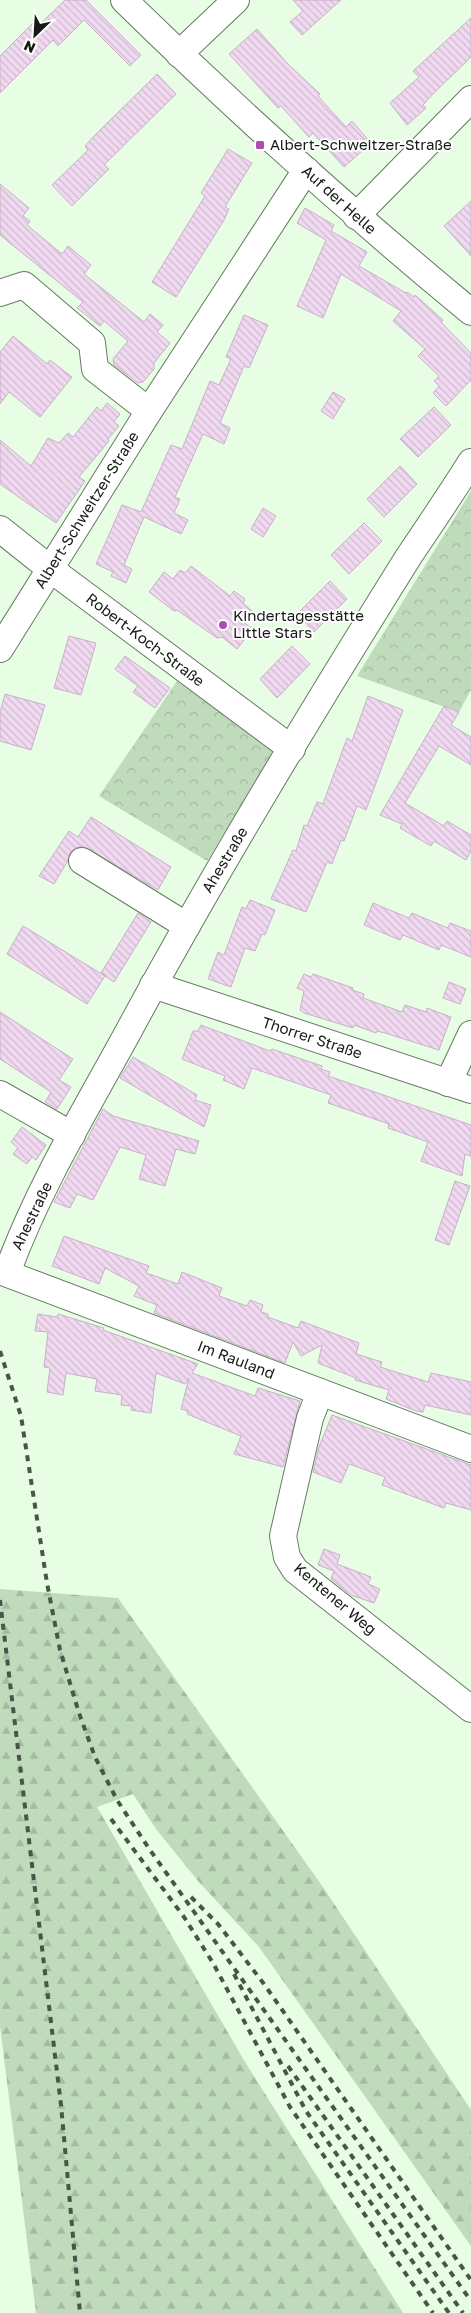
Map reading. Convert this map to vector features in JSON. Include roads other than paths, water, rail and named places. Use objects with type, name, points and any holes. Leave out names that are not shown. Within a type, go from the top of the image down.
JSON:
[{"type":"street","name":"Auf der Helle","points":[[124,0],[179,54],[356,216],[471,312]]},
{"type":"street","points":[[179,54],[236,0]]},
{"type":"street","points":[[356,216],[471,99]]},
{"type":"street","name":"Albert-Schweitzer-Straße","points":[[0,649],[149,411],[306,170]]},
{"type":"street","points":[[0,293],[24,285],[92,343],[95,369],[149,411]]},
{"type":"street","name":"Ahestraße","points":[[3,1272],[72,1135],[187,926],[410,555],[471,462]]},
{"type":"street","name":"Robert-Koch-Straße","points":[[0,529],[49,568],[292,749]]},
{"type":"street","points":[[82,861],[187,926]]},
{"type":"street","name":"Thorrer Straße","points":[[153,985],[460,1087]]},
{"type":"street","points":[[460,1087],[471,1034]]},
{"type":"street","points":[[0,1094],[72,1135]]},
{"type":"street","name":"Im Rauland","points":[[3,1272],[471,1449]]},
{"type":"street","name":"Kentener Weg","points":[[320,1392],[310,1418],[283,1536],[287,1557],[295,1570],[471,1709]]},
{"type":"railway","points":[[0,1351],[21,1416],[47,1583],[60,1650],[79,1713],[95,1757],[117,1800],[150,1850],[471,2301]]},
{"type":"railway","points":[[0,1600],[61,2105],[80,2313]]},
{"type":"railway","points":[[111,1819],[184,1917],[213,1963],[290,2107],[433,2313]]},
{"type":"railway","points":[[191,1897],[218,1924],[264,1984],[471,2280]]},
{"type":"railway","points":[[234,1974],[306,2111],[449,2313]]},
{"type":"railway","points":[[288,2066],[463,2313]]},
{"type":"place","name":"Albert-Schweitzer-Straße","points":[[260,145]]},
{"type":"place","name":"Kindertagesstätte Little Stars","points":[[223,625]]}]
